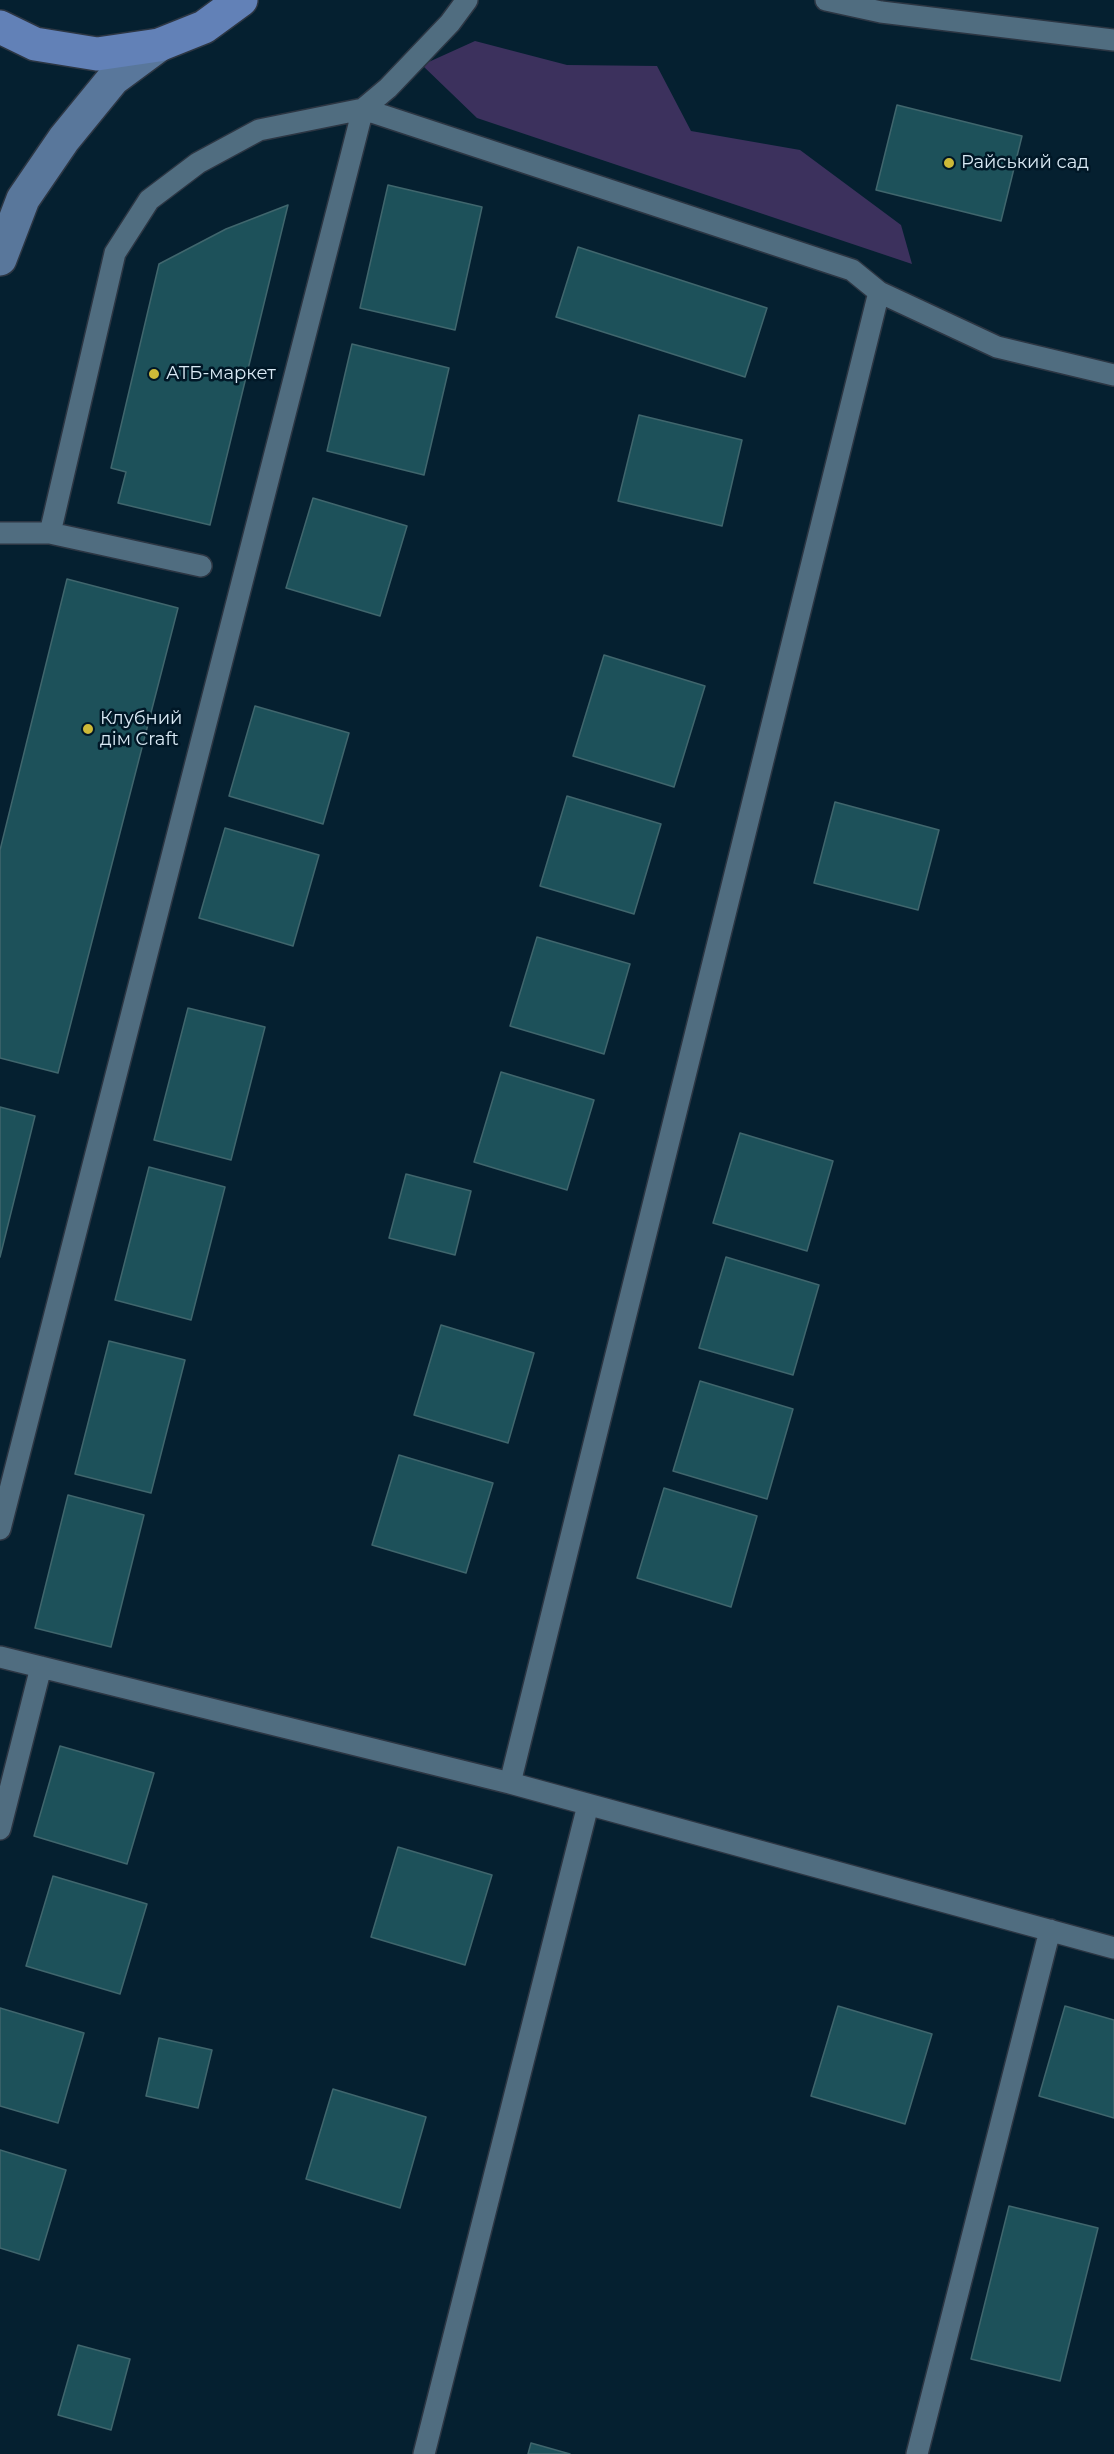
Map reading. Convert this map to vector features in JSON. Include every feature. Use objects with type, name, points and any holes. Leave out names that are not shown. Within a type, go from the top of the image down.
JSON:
[{"type":"main road","points":[[0,27],[35,44],[97,54],[159,45],[204,27],[241,0]]},
{"type":"main road","points":[[0,259],[23,199],[64,139],[113,79],[159,45]]},
{"type":"lane","points":[[50,533],[115,253],[149,200],[198,163],[259,130],[363,109],[388,88],[450,23],[467,0]]},
{"type":"lane","points":[[826,0],[881,12],[1114,40]]},
{"type":"lane","points":[[363,109],[852,270],[879,292],[997,347],[1114,375]]},
{"type":"lane","points":[[0,1529],[363,109]]},
{"type":"lane","points":[[510,1783],[879,292]]},
{"type":"lane","points":[[0,533],[50,533],[201,566]]},
{"type":"lane","points":[[0,1657],[510,1783],[1114,1948]]},
{"type":"lane","points":[[0,1829],[41,1667]]},
{"type":"lane","points":[[424,2454],[588,1805]]},
{"type":"lane","points":[[917,2454],[1050,1930]]},
{"type":"shaded area","points":[[475,41],[567,65],[657,66],[691,131],[800,150],[901,225],[912,264],[477,118],[422,65]]},
{"type":"building","name":"Райський сад","points":[[897,105],[1022,136],[1001,221],[876,190]]},
{"type":"building","points":[[388,185],[482,207],[455,330],[360,308]]},
{"type":"building","points":[[288,205],[210,525],[118,503],[126,472],[111,468],[159,264],[226,229]]},
{"type":"building","points":[[578,247],[767,308],[745,377],[556,317]]},
{"type":"building","points":[[352,344],[449,368],[424,475],[327,451]]},
{"type":"building","points":[[639,415],[742,440],[722,526],[618,501]]},
{"type":"building","points":[[313,498],[407,526],[380,616],[286,588]]},
{"type":"building","name":"Клубний дім Craft","points":[[67,579],[178,608],[58,1073],[0,1058],[0,850]]},
{"type":"building","points":[[604,655],[705,686],[674,787],[573,756]]},
{"type":"building","points":[[255,706],[349,733],[323,824],[229,796]]},
{"type":"building","points":[[567,796],[661,824],[634,914],[540,886]]},
{"type":"building","points":[[835,802],[939,830],[918,910],[814,883]]},
{"type":"building","points":[[225,828],[319,855],[293,946],[199,918]]},
{"type":"building","points":[[537,937],[630,964],[604,1054],[510,1026]]},
{"type":"building","points":[[188,1008],[265,1027],[231,1160],[154,1140]]},
{"type":"building","points":[[501,1072],[594,1100],[567,1190],[474,1162]]},
{"type":"building","points":[[0,1107],[35,1116],[0,1257]]},
{"type":"building","points":[[740,1133],[833,1161],[807,1251],[713,1223]]},
{"type":"building","points":[[149,1167],[225,1187],[191,1320],[115,1300]]},
{"type":"building","points":[[406,1174],[471,1191],[455,1255],[389,1238]]},
{"type":"building","points":[[726,1257],[819,1285],[793,1375],[699,1348]]},
{"type":"building","points":[[441,1325],[534,1353],[508,1443],[414,1415]]},
{"type":"building","points":[[109,1341],[185,1360],[151,1493],[75,1474]]},
{"type":"building","points":[[700,1381],[793,1409],[767,1499],[673,1471]]},
{"type":"building","points":[[399,1455],[493,1483],[466,1573],[372,1545]]},
{"type":"building","points":[[664,1488],[757,1516],[731,1607],[637,1578]]},
{"type":"building","points":[[68,1495],[144,1515],[111,1647],[35,1628]]},
{"type":"building","points":[[60,1746],[154,1773],[127,1864],[34,1836]]},
{"type":"building","points":[[398,1847],[492,1875],[465,1965],[371,1937]]},
{"type":"building","points":[[53,1876],[147,1904],[120,1994],[26,1966]]},
{"type":"building","points":[[838,2006],[932,2034],[905,2124],[811,2096]]},
{"type":"building","points":[[1065,2006],[1114,2020],[1114,2118],[1039,2096]]},
{"type":"building","points":[[0,2008],[84,2033],[58,2123],[0,2106]]},
{"type":"building","points":[[159,2038],[212,2050],[198,2108],[146,2096]]},
{"type":"building","points":[[333,2089],[426,2117],[400,2208],[306,2179]]},
{"type":"building","points":[[0,2150],[66,2170],[39,2260],[0,2248]]},
{"type":"building","points":[[1009,2206],[1098,2228],[1060,2381],[971,2359]]},
{"type":"building","points":[[78,2345],[130,2359],[111,2430],[58,2415]]},
{"type":"building","points":[[531,2443],[570,2454],[528,2454]]},
{"type":"place","name":"Райський сад","points":[[949,163]]},
{"type":"place","name":"АТБ-маркет","points":[[154,374]]},
{"type":"place","name":"Клубний дім Craft","points":[[88,729]]}]
